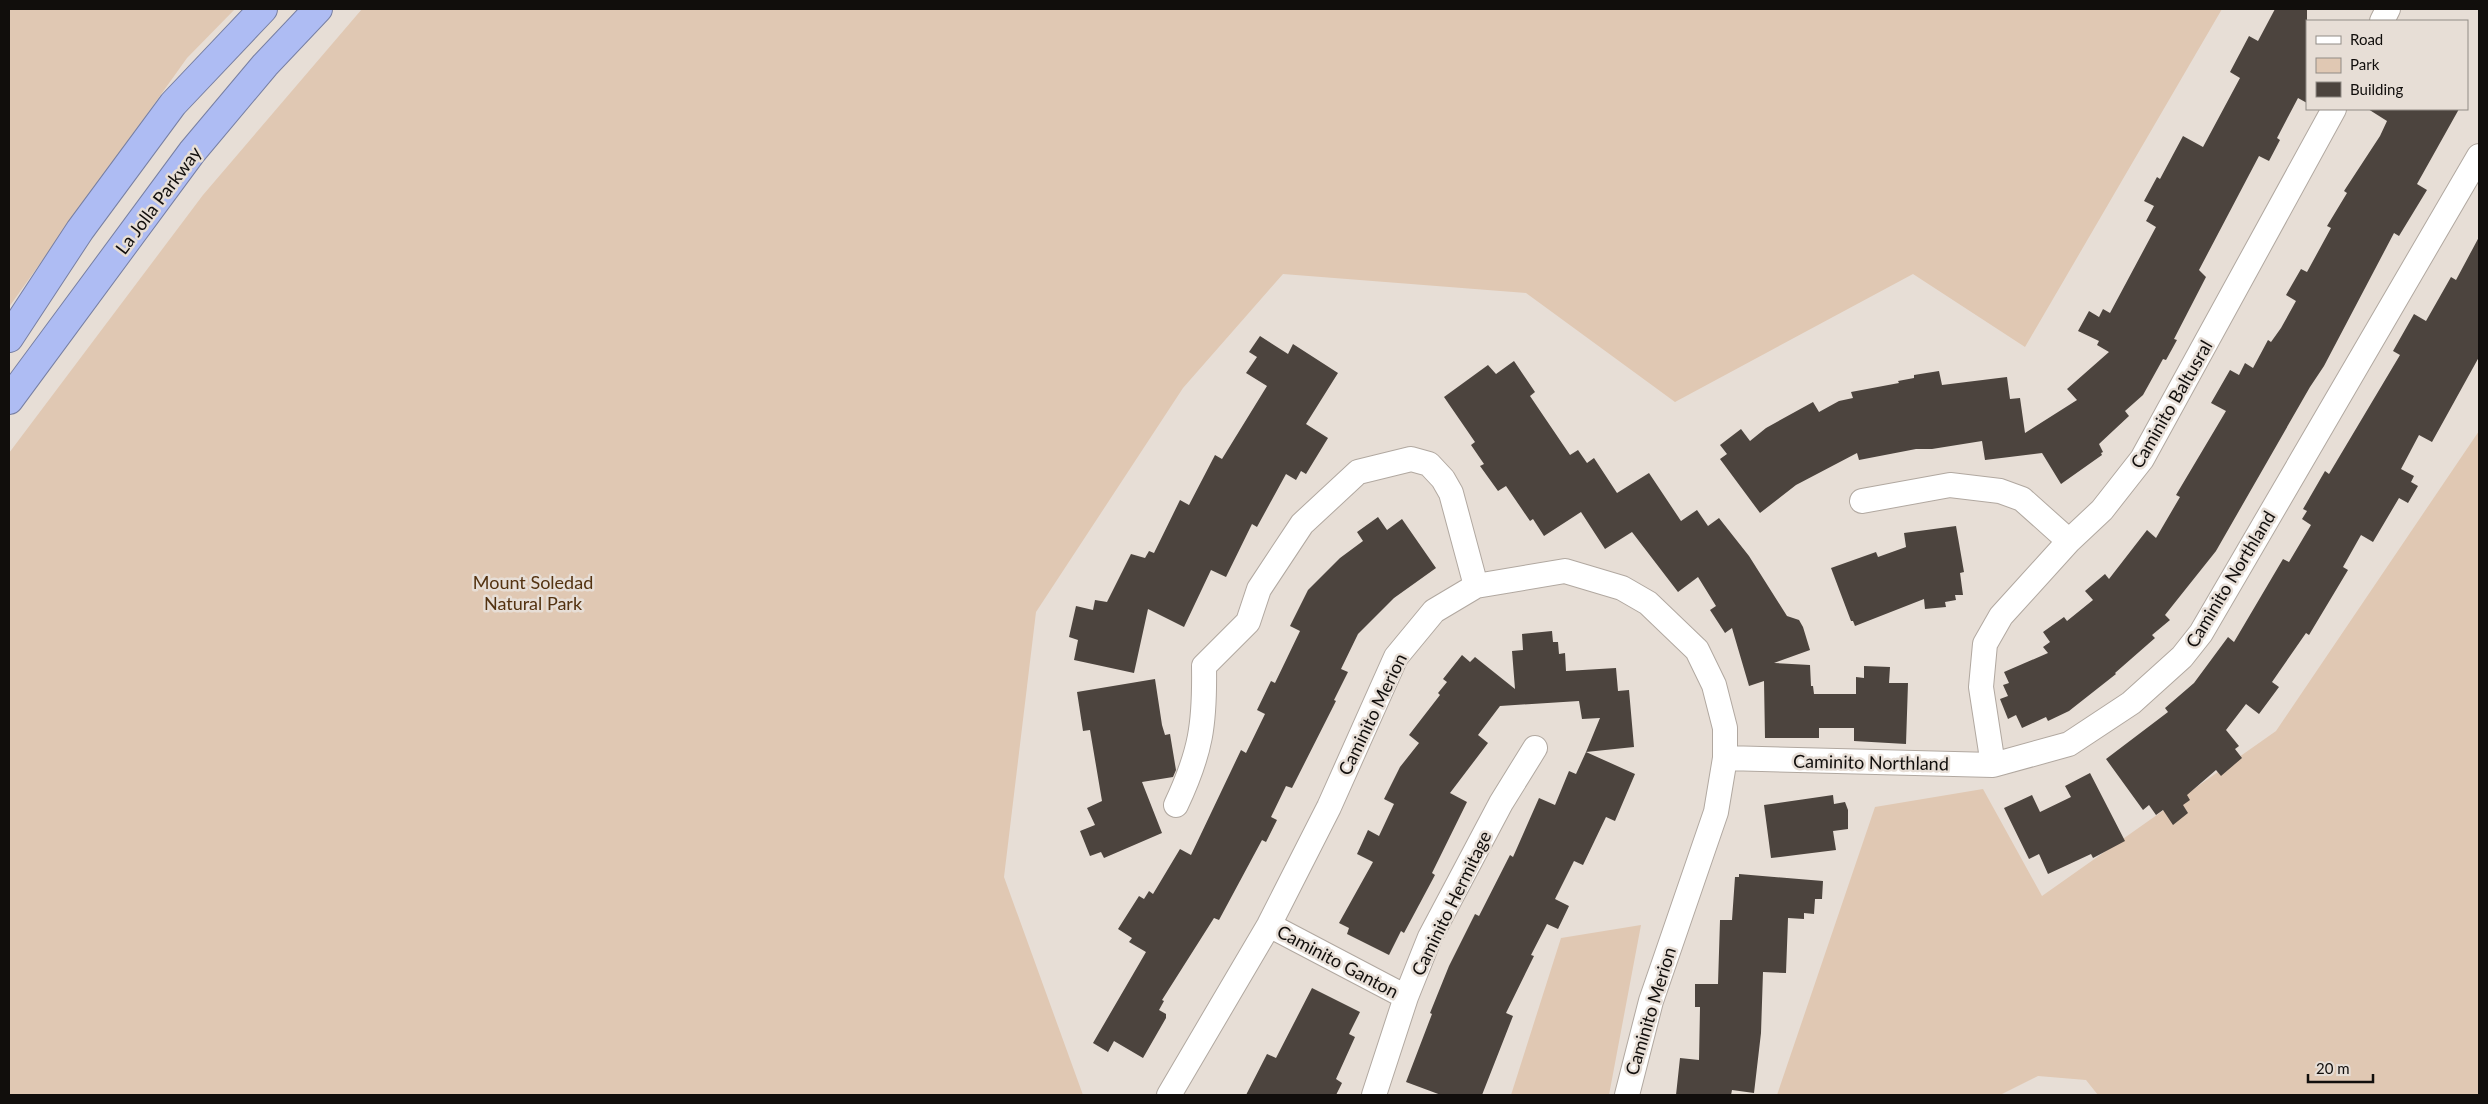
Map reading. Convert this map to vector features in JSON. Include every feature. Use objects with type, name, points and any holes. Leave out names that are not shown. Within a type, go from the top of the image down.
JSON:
[{"type":"highway","points":[[9,338],[80,230],[173,104],[263,9]]},
{"type":"highway","name":"La Jolla Parkway","points":[[9,400],[192,152],[265,65],[318,9]]},
{"type":"street","name":"Caminito Baltusral","points":[[1993,765],[1981,687],[1985,644],[2001,616],[2069,541],[2102,510],[2142,459],[2333,110]]},
{"type":"street","name":"Caminito Northland","points":[[1725,758],[1993,765],[2069,744],[2131,703],[2182,657],[2201,633],[2479,156]]},
{"type":"street","points":[[1176,805],[1190,775],[1201,739],[1204,666],[1248,622],[1259,589],[1302,524],[1358,472],[1412,459],[1429,464],[1443,479],[1450,493],[1476,586]]},
{"type":"street","points":[[1862,501],[1950,484],[2000,491],[2022,499],[2069,541]]},
{"type":"street","name":"Caminito Merion","points":[[1168,1095],[1269,924],[1329,807],[1396,657],[1434,611],[1476,586],[1564,572],[1622,588],[1648,603],[1697,650],[1714,685],[1725,728],[1725,758],[1716,812],[1651,1001],[1627,1095]]},
{"type":"street","name":"Caminito Hermitage","points":[[1374,1095],[1406,997],[1430,937],[1501,803],[1536,748]]},
{"type":"street","name":"Caminito Ganton","points":[[1269,924],[1406,997]]},
{"type":"green space","points":[[9,9],[235,9],[187,58],[9,307]]},
{"type":"green space","name":"Mount Soledad Natural Park","points":[[362,9],[2222,9],[2025,347],[1913,274],[1675,402],[1526,293],[1283,274],[1183,388],[1036,612],[1004,877],[1083,1095],[9,1095],[9,453],[203,195]]},
{"type":"green space","points":[[2479,431],[2479,1095],[2098,1095],[2086,1080],[2038,1076],[2000,1095],[1777,1095],[1875,807],[1983,789],[2042,896],[2276,731]]},
{"type":"green space","points":[[1641,925],[1609,1095],[1511,1095],[1561,938]]},
{"type":"building","points":[[2275,9],[2307,9],[2306,102],[2298,98],[2277,138],[2280,140],[2269,161],[2259,156],[2199,270],[2206,277],[2174,339],[2177,340],[2166,360],[2163,359],[2143,395],[2125,411],[2129,416],[2099,444],[2103,452],[2101,453],[2102,455],[2061,484],[2042,453],[1985,460],[1982,441],[1932,449],[1916,449],[1859,460],[1857,453],[1796,485],[1760,513],[1720,459],[1727,454],[1720,445],[1741,429],[1750,441],[1766,428],[1813,402],[1819,412],[1839,401],[1853,398],[1851,392],[1899,383],[1898,381],[1914,378],[1914,375],[1939,371],[1942,385],[2007,377],[2010,399],[2020,398],[2025,433],[2077,400],[2067,389],[2109,352],[2097,345],[2099,341],[2078,331],[2089,311],[2099,317],[2103,309],[2110,313],[2156,227],[2146,221],[2154,206],[2144,201],[2157,177],[2160,179],[2183,136],[2203,147],[2240,78],[2230,72],[2249,36],[2258,41]]},
{"type":"building","points":[[2370,110],[2458,110],[2417,184],[2427,190],[2399,236],[2394,233],[2324,366],[2310,387],[2216,551],[2165,615],[2170,620],[2152,635],[2155,638],[2116,674],[2069,711],[2048,721],[2046,717],[2022,728],[2016,715],[2008,719],[2000,699],[2008,696],[2003,685],[2009,683],[2004,672],[2048,653],[2043,647],[2050,642],[2043,632],[2064,617],[2067,621],[2093,600],[2085,591],[2105,574],[2109,579],[2147,530],[2156,538],[2180,497],[2176,495],[2226,411],[2211,403],[2230,370],[2239,375],[2245,363],[2253,368],[2268,340],[2271,342],[2281,328],[2296,301],[2286,295],[2301,269],[2307,272],[2331,228],[2327,226],[2347,193],[2344,191],[2380,136],[2387,121]]},
{"type":"building","points":[[2479,237],[2479,357],[2432,442],[2419,435],[2401,469],[2414,476],[2411,482],[2418,486],[2408,503],[2399,498],[2373,542],[2361,535],[2343,567],[2348,570],[2309,635],[2306,633],[2272,682],[2279,687],[2259,714],[2246,704],[2226,730],[2239,746],[2235,749],[2242,758],[2221,776],[2216,770],[2187,795],[2190,800],[2183,805],[2188,813],[2173,825],[2163,810],[2156,815],[2149,805],[2143,810],[2106,759],[2168,712],[2165,708],[2194,683],[2228,637],[2234,642],[2283,559],[2289,562],[2311,525],[2302,519],[2307,511],[2303,509],[2325,471],[2329,474],[2400,355],[2393,351],[2414,314],[2426,321],[2451,277],[2456,280]]},
{"type":"building","points":[[1260,336],[1288,354],[1293,344],[1338,373],[1306,424],[1328,438],[1306,474],[1301,471],[1296,480],[1286,474],[1257,527],[1252,524],[1226,577],[1211,570],[1184,627],[1148,609],[1134,673],[1074,660],[1078,640],[1069,637],[1076,606],[1093,610],[1095,600],[1107,602],[1131,554],[1145,558],[1149,551],[1154,553],[1180,500],[1189,505],[1215,455],[1222,459],[1267,386],[1246,373],[1257,357],[1249,352]]},
{"type":"building","points":[[1514,361],[1535,392],[1530,396],[1570,455],[1578,450],[1587,463],[1594,458],[1617,493],[1649,473],[1681,521],[1697,510],[1708,526],[1719,518],[1749,556],[1787,616],[1799,620],[1803,627],[1810,650],[1774,663],[1810,665],[1811,686],[1813,686],[1814,694],[1856,694],[1856,677],[1864,678],[1864,666],[1890,667],[1889,683],[1908,683],[1906,744],[1854,741],[1854,728],[1819,728],[1819,738],[1765,738],[1764,681],[1749,686],[1732,628],[1725,633],[1710,610],[1716,606],[1698,577],[1678,592],[1632,532],[1605,549],[1581,512],[1544,536],[1533,519],[1530,521],[1506,486],[1498,491],[1480,466],[1484,464],[1471,445],[1475,442],[1444,397],[1488,365],[1496,374]]},
{"type":"building","points":[[1378,517],[1387,530],[1402,519],[1436,568],[1394,598],[1358,634],[1341,669],[1348,672],[1334,700],[1336,701],[1292,788],[1286,786],[1271,817],[1277,820],[1266,842],[1262,840],[1219,920],[1214,918],[1162,1000],[1164,1001],[1159,1010],[1166,1014],[1166,1018],[1143,1058],[1114,1041],[1108,1052],[1093,1043],[1146,952],[1129,942],[1132,938],[1118,929],[1139,896],[1144,899],[1149,891],[1153,894],[1180,849],[1191,855],[1241,750],[1246,753],[1265,714],[1257,710],[1271,681],[1275,683],[1300,631],[1290,626],[1308,590],[1340,558],[1363,541],[1357,532]]},
{"type":"building","points":[[1956,526],[1964,572],[1960,573],[1963,595],[1955,595],[1956,600],[1945,602],[1946,607],[1925,609],[1924,599],[1855,626],[1853,621],[1851,621],[1831,568],[1876,552],[1878,557],[1906,547],[1904,533]]},
{"type":"building","points":[[1552,631],[1553,642],[1558,642],[1559,654],[1565,653],[1566,671],[1616,668],[1618,691],[1629,690],[1634,747],[1586,752],[1600,718],[1582,719],[1579,701],[1500,706],[1478,735],[1488,743],[1450,793],[1467,802],[1432,873],[1435,875],[1404,933],[1401,931],[1389,955],[1347,934],[1349,928],[1339,923],[1373,862],[1357,854],[1368,830],[1379,836],[1394,804],[1384,799],[1400,767],[1419,743],[1409,735],[1440,695],[1438,693],[1447,682],[1443,679],[1462,655],[1470,662],[1475,657],[1515,689],[1512,651],[1523,650],[1522,634]]},
{"type":"building","points":[[1155,679],[1162,725],[1165,735],[1170,734],[1176,770],[1173,777],[1142,782],[1162,833],[1104,858],[1101,852],[1090,856],[1080,831],[1095,825],[1087,808],[1102,801],[1090,730],[1083,731],[1077,692]]},
{"type":"building","points":[[1586,752],[1635,774],[1615,821],[1606,817],[1583,865],[1574,861],[1555,899],[1569,906],[1558,929],[1547,924],[1531,955],[1534,956],[1506,1013],[1513,1016],[1482,1095],[1441,1095],[1406,1082],[1449,966],[1475,914],[1479,916],[1510,855],[1513,857],[1539,798],[1555,805],[1569,771],[1576,774]]},
{"type":"building","points":[[2090,773],[2125,841],[2093,858],[2091,854],[2048,874],[2039,854],[2029,859],[2004,808],[2032,795],[2040,812],[2071,797],[2065,786]]},
{"type":"building","points":[[1833,795],[1834,804],[1845,802],[1848,810],[1848,829],[1833,831],[1836,850],[1771,858],[1764,805]]},
{"type":"building","points":[[1739,874],[1823,881],[1822,899],[1815,899],[1814,914],[1804,913],[1804,919],[1788,918],[1786,973],[1763,972],[1761,1033],[1754,1093],[1732,1090],[1731,1095],[1676,1095],[1680,1058],[1699,1060],[1700,1007],[1695,1007],[1695,984],[1718,984],[1720,920],[1732,920],[1735,877],[1739,877]]},
{"type":"building","points":[[1312,988],[1360,1012],[1349,1034],[1355,1037],[1336,1079],[1342,1083],[1336,1095],[1246,1095],[1267,1054],[1276,1058]]}]
